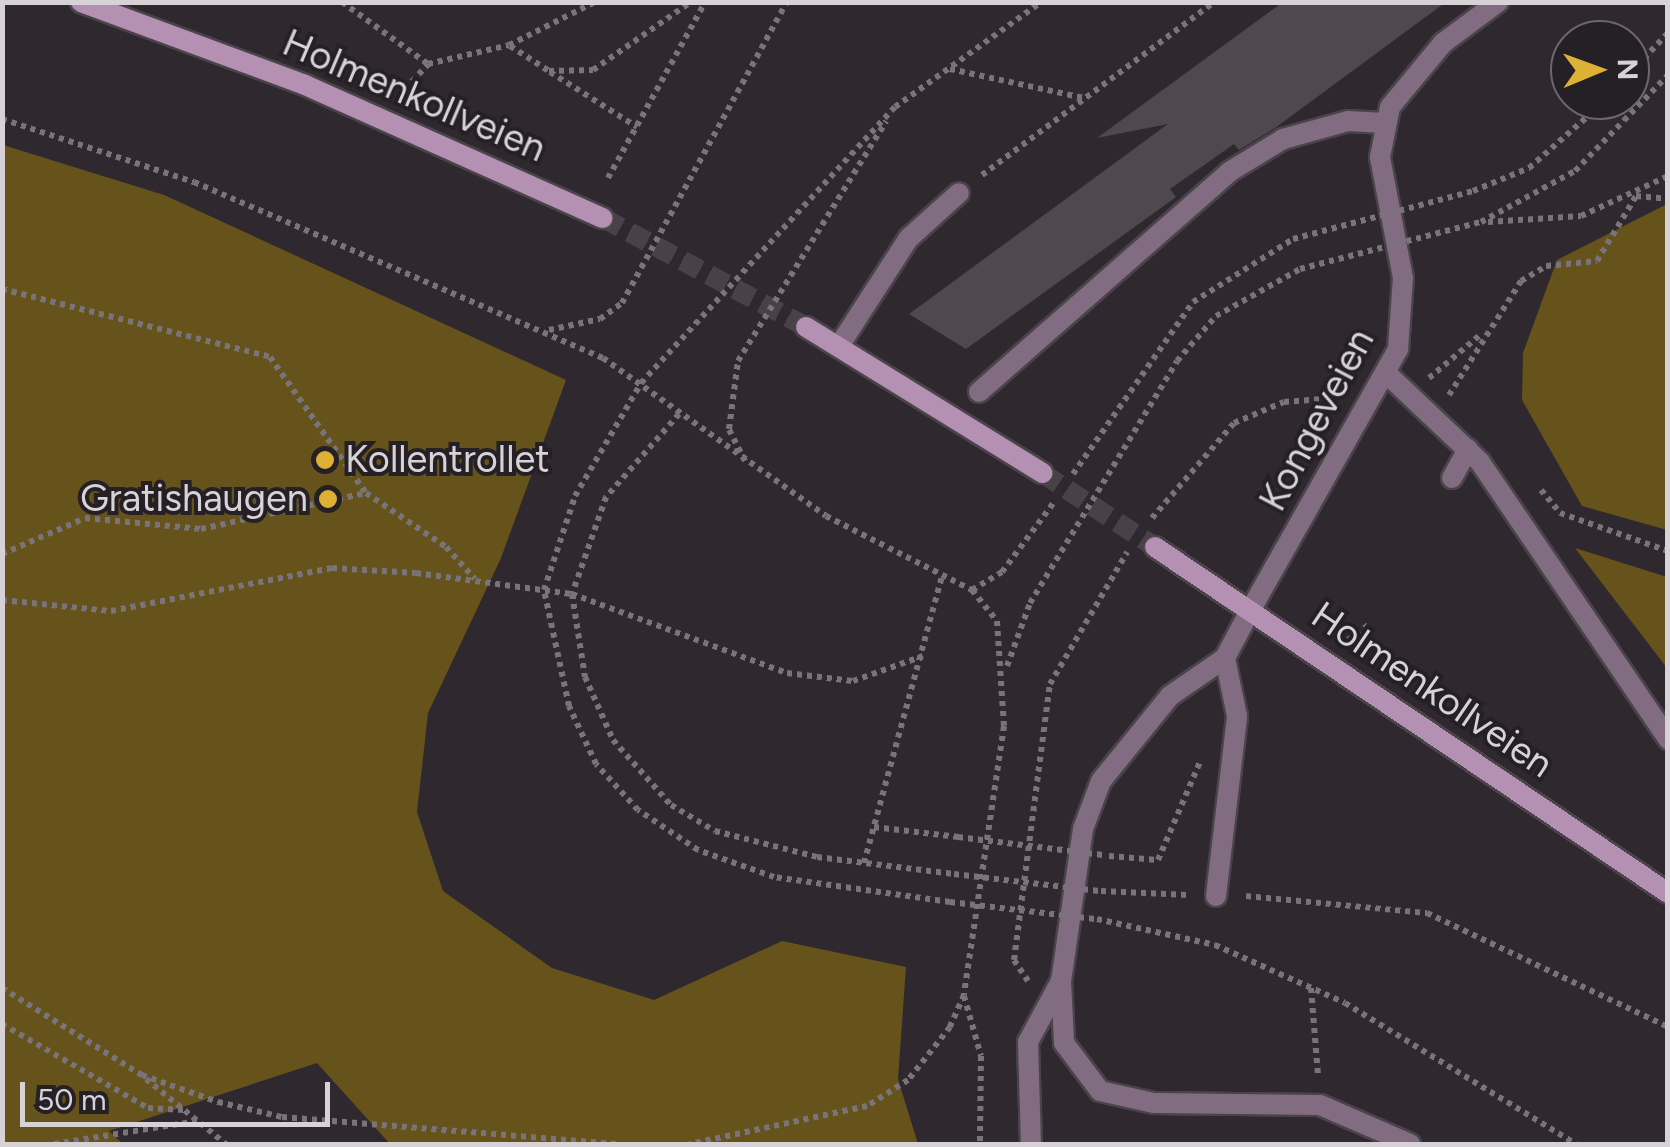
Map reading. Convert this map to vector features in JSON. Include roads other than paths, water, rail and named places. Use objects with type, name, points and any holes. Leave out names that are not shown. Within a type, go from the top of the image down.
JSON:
[{"type":"main road","name":"Holmenkollveien","points":[[82,2],[305,85],[604,218]]},
{"type":"main road","points":[[806,326],[1042,472]]},
{"type":"main road","name":"Holmenkollveien","points":[[1156,547],[1668,893]]},
{"type":"street","name":"Kongeveien","points":[[1225,658],[1387,374],[1405,298],[1382,178],[1385,123],[1405,80],[1498,2]]},
{"type":"street","points":[[979,392],[1229,172],[1284,139],[1348,121],[1385,123]]},
{"type":"street","points":[[839,346],[910,238],[958,193]]},
{"type":"street","points":[[1387,374],[1438,414],[1468,449],[1539,565],[1617,678],[1668,739]]},
{"type":"street","points":[[1452,478],[1468,449]]},
{"type":"street","points":[[1216,896],[1234,748],[1225,658]]},
{"type":"street","points":[[1225,658],[1157,710],[1100,781],[1083,829],[1061,981],[1070,1062],[1100,1091],[1154,1104],[1320,1105],[1409,1144]]},
{"type":"street","points":[[1031,1144],[1025,1068],[1044,1003],[1061,981]]},
{"type":"tunnel","points":[[603,218],[806,327]]},
{"type":"tunnel","points":[[1042,473],[1155,547]]},
{"type":"place","name":"Kollentrollet","points":[[325,460]]},
{"type":"place","name":"Gratishaugen","points":[[328,499]]}]
